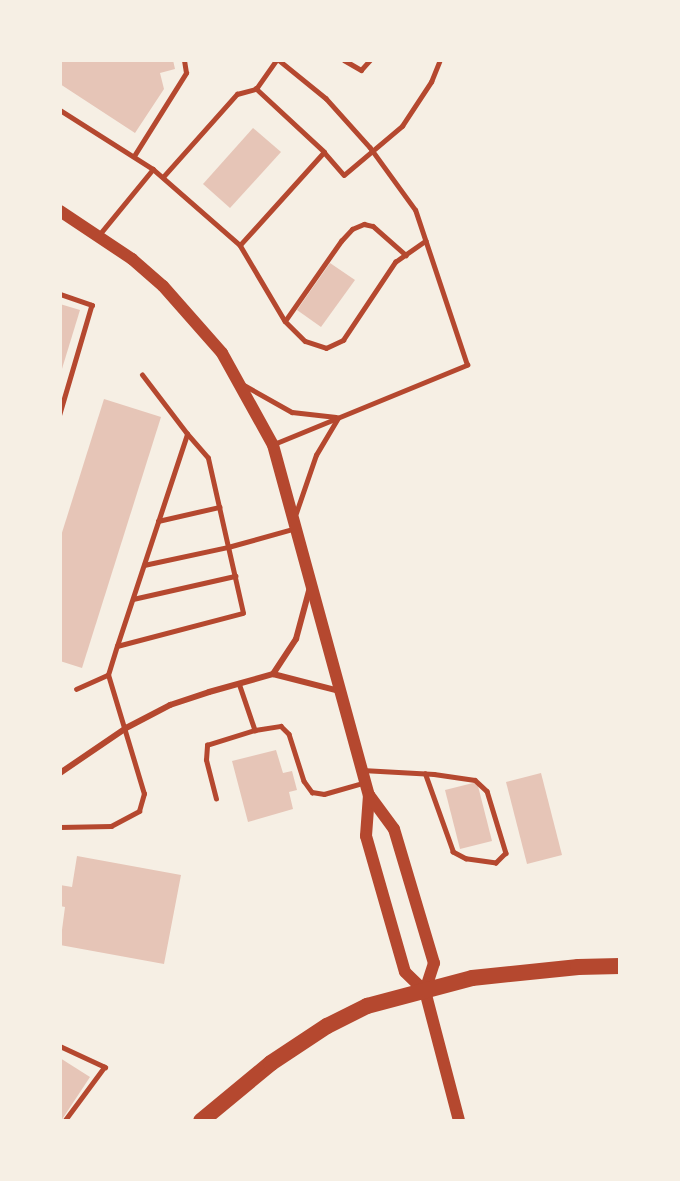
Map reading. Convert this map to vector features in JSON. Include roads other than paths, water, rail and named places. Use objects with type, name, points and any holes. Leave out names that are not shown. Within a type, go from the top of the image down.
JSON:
[{"type":"highway","points":[[201,1121],[271,1063],[327,1026],[368,1006],[472,978],[578,967],[620,966]]},
{"type":"main road","points":[[60,211],[99,236],[163,286],[222,353],[273,445],[362,770],[368,789],[394,829],[434,963],[425,991]]},
{"type":"main road","points":[[368,789],[366,836],[405,972],[425,991],[459,1121]]},
{"type":"street","points":[[273,674],[296,639],[311,584]]},
{"type":"street","points":[[60,773],[126,728],[170,705],[239,683],[273,674],[341,691]]},
{"type":"lane","points":[[135,156],[186,73],[184,60]]},
{"type":"lane","points":[[163,177],[237,93],[256,89],[277,60],[326,99],[372,151],[415,210],[467,365],[273,445]]},
{"type":"lane","points":[[344,60],[362,70],[370,60]]},
{"type":"lane","points":[[256,89],[324,152],[344,175],[402,126],[413,112],[440,60]]},
{"type":"lane","points":[[60,110],[153,169],[240,244],[285,321],[305,341],[326,348],[343,340],[395,262],[425,241]]},
{"type":"lane","points":[[240,244],[324,152]]},
{"type":"lane","points":[[99,236],[153,169]]},
{"type":"lane","points":[[285,321],[340,241],[352,229],[364,224],[373,225],[406,255]]},
{"type":"lane","points":[[60,294],[92,305],[60,414]]},
{"type":"lane","points":[[117,646],[243,613],[208,458],[142,375]]},
{"type":"lane","points":[[237,380],[292,412],[338,418]]},
{"type":"lane","points":[[144,564],[228,546],[295,524],[316,454],[338,418]]},
{"type":"lane","points":[[60,826],[111,826],[139,811],[144,794],[126,728],[108,675],[187,434]]},
{"type":"lane","points":[[158,521],[219,507]]},
{"type":"lane","points":[[133,599],[235,576]]},
{"type":"lane","points":[[76,689],[108,675]]},
{"type":"lane","points":[[239,683],[255,730]]},
{"type":"lane","points":[[216,799],[206,760],[207,745],[255,730],[280,726],[289,734],[304,781],[312,792],[324,794],[368,789]]},
{"type":"lane","points":[[362,770],[425,774],[475,780],[488,791],[506,853],[496,863],[466,859],[453,852],[425,774]]},
{"type":"lane","points":[[60,1046],[105,1067],[64,1121]]}]
